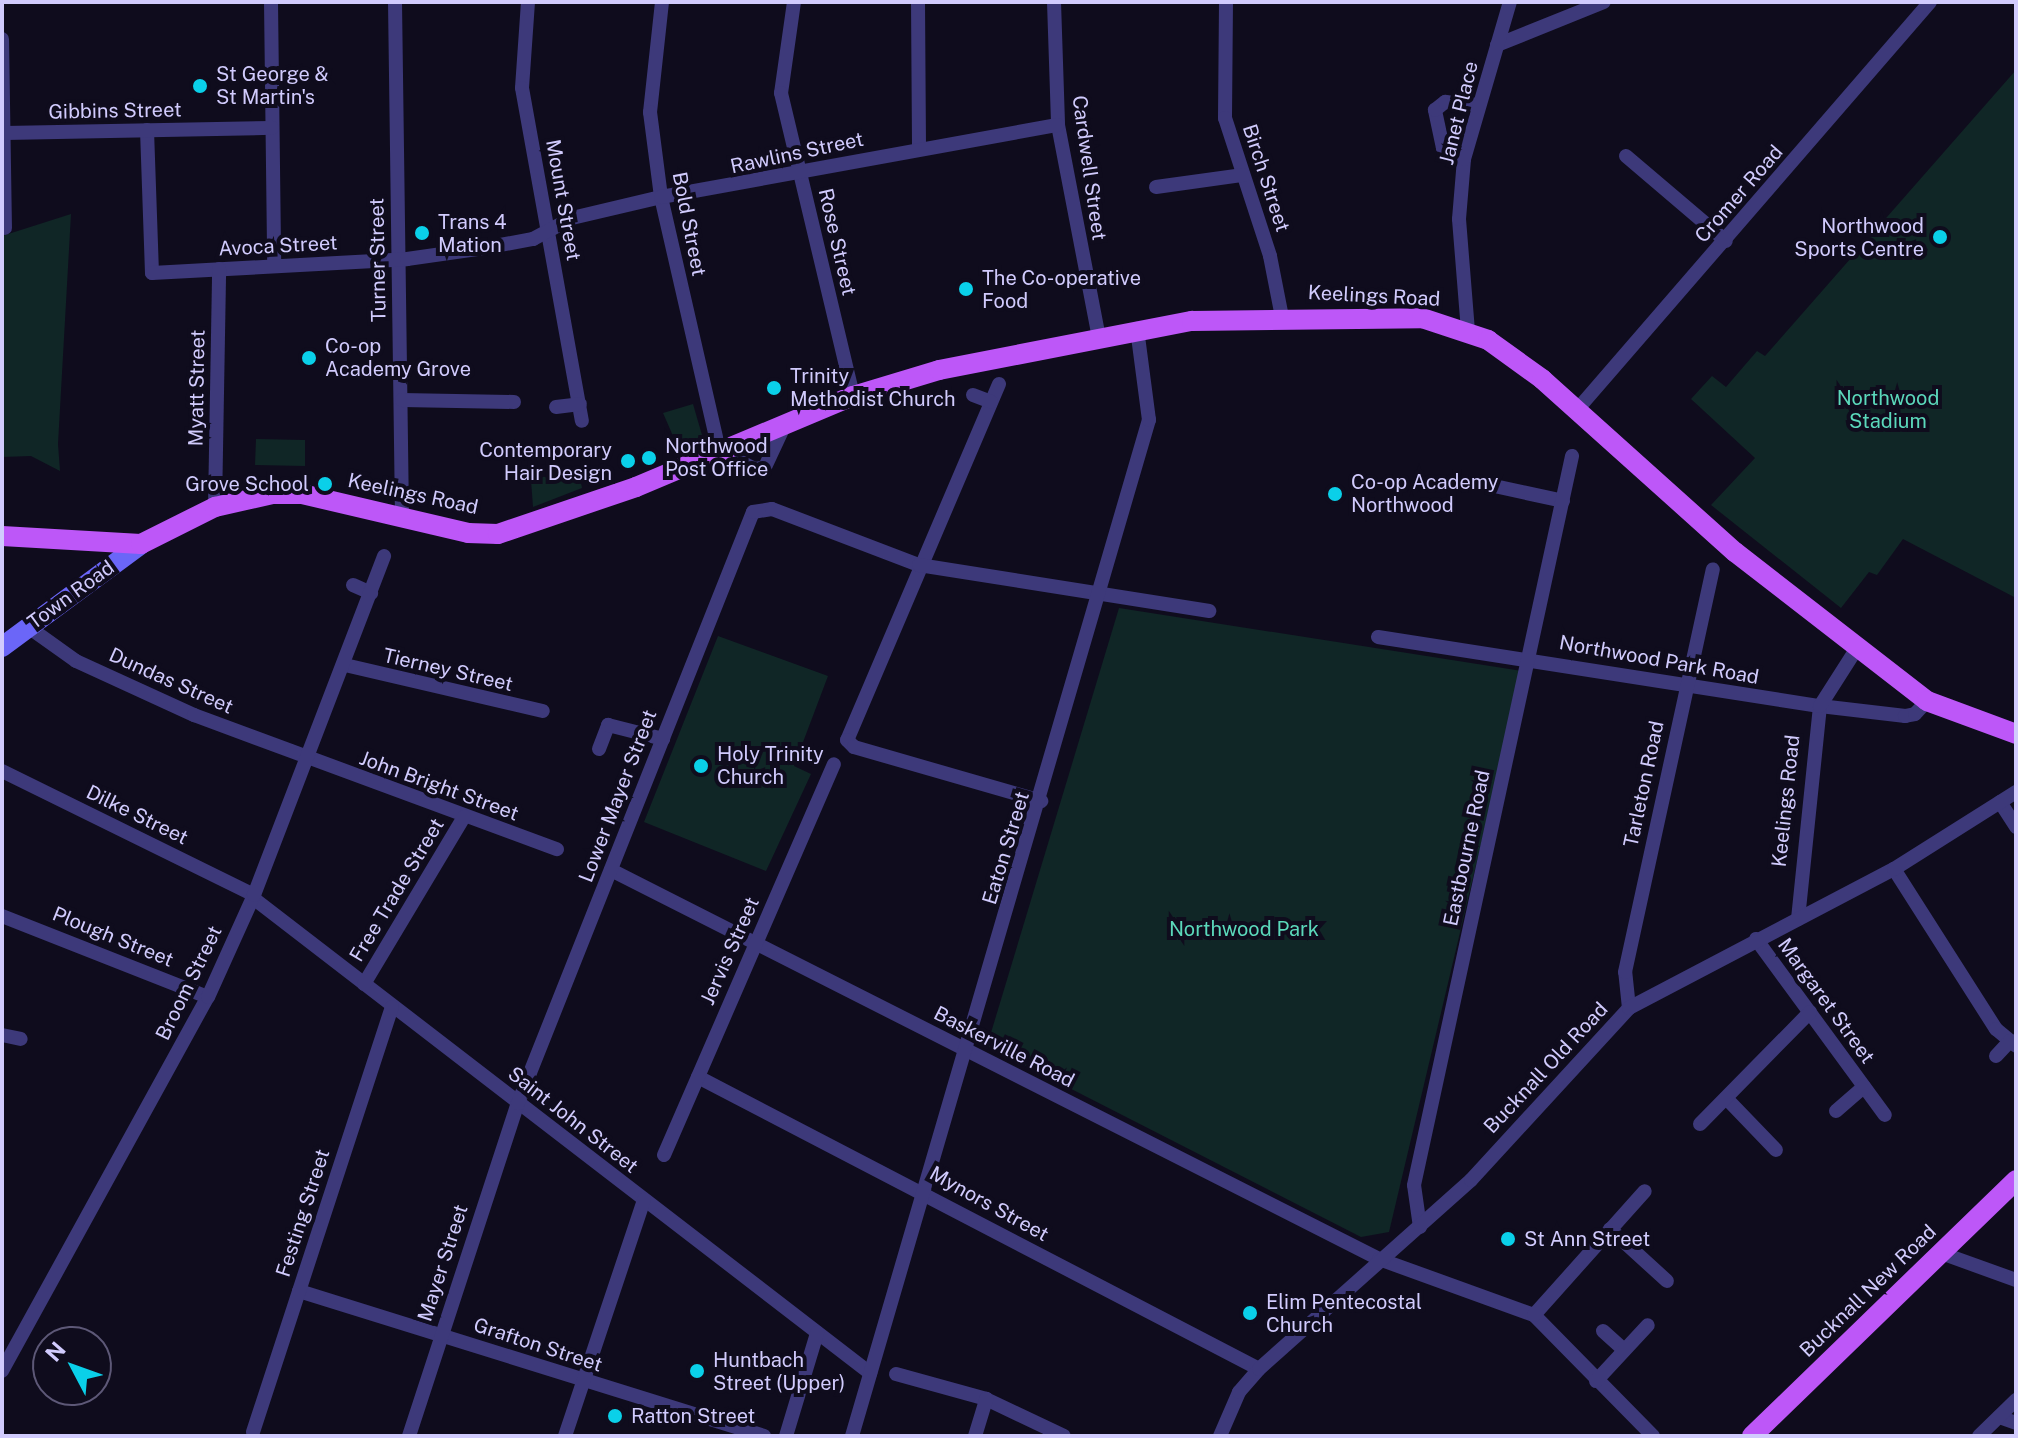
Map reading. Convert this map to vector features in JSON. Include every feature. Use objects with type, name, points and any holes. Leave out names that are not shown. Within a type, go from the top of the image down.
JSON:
[{"type":"main road","name":"Keelings Road","points":[[141,544],[215,507],[244,498],[302,494],[468,533],[498,534],[596,502],[853,396],[939,370],[1137,329],[1282,317],[1422,318],[1468,331],[1542,379],[1855,651],[1927,701],[2016,734]]},
{"type":"main road","points":[[2,536],[141,544]]},
{"type":"main road","name":"Bucknall New Road","points":[[1752,1436],[2016,1180]]},
{"type":"street","points":[[271,2],[274,266]]},
{"type":"street","name":"Turner Street","points":[[395,2],[402,517]]},
{"type":"street","name":"Mount Street","points":[[528,2],[522,88],[582,421]]},
{"type":"street","name":"Bold Street","points":[[662,2],[650,112],[661,197],[719,451]]},
{"type":"street","name":"Rose Street","points":[[794,2],[781,93],[853,396]]},
{"type":"street","points":[[918,2],[919,148]]},
{"type":"street","name":"Cardwell Street","points":[[1054,2],[1058,125],[1099,337]]},
{"type":"street","name":"Birch Street","points":[[1226,2],[1225,118],[1270,256],[1282,317]]},
{"type":"street","name":"Janet Place","points":[[1468,331],[1459,219],[1464,159],[1510,2]]},
{"type":"street","points":[[1497,45],[1604,2]]},
{"type":"street","name":"Cromer Road","points":[[1576,411],[1930,2]]},
{"type":"street","points":[[2,39],[5,228]]},
{"type":"street","points":[[1464,159],[1443,148],[1435,110],[1445,102],[1479,105]]},
{"type":"street","name":"Rawlins Street","points":[[547,231],[572,218],[661,197],[1058,125]]},
{"type":"street","name":"Gibbins Street","points":[[5,133],[272,128]]},
{"type":"street","name":"Avoca Street","points":[[147,130],[152,273],[398,259],[533,239],[547,231]]},
{"type":"street","points":[[1626,156],[1726,241]]},
{"type":"street","points":[[1156,187],[1243,175]]},
{"type":"street","name":"Myatt Street","points":[[215,507],[219,269]]},
{"type":"street","name":"Eaton Street","points":[[852,1436],[1041,801],[1149,420],[1137,329]]},
{"type":"street","points":[[999,384],[919,565],[847,740],[854,747],[1041,801]]},
{"type":"street","points":[[973,395],[991,402]]},
{"type":"street","points":[[402,400],[514,402]]},
{"type":"street","points":[[556,407],[580,404]]},
{"type":"street","points":[[719,451],[755,469],[765,467],[786,422]]},
{"type":"street","name":"Eastbourne Road","points":[[1420,1227],[1414,1185],[1568,478],[1577,461]]},
{"type":"street","points":[[1476,482],[1563,501]]},
{"type":"street","name":"Lower Mayer Street","points":[[518,1103],[753,512],[760,509],[919,565]]},
{"type":"street","name":"Town Road","points":[[2,647],[141,544]]},
{"type":"street","name":"Broom Street","points":[[2,1371],[208,997],[253,896],[345,665],[384,556]]},
{"type":"street","points":[[919,565],[1209,611]]},
{"type":"street","name":"Tarleton Road","points":[[1629,1008],[1625,972],[1684,687],[1713,569]]},
{"type":"street","points":[[353,585],[371,593]]},
{"type":"street","name":"Dundas Street","points":[[27,626],[76,661],[306,759]]},
{"type":"street","name":"Northwood Park Road","points":[[1378,637],[1528,659],[1684,687],[1905,716],[1915,714],[1927,701]]},
{"type":"street","name":"Keelings Road","points":[[1798,919],[1820,706],[1855,651]]},
{"type":"street","name":"Tierney Street","points":[[345,665],[543,711]]},
{"type":"street","points":[[599,749],[608,725],[663,739]]},
{"type":"street","name":"John Bright Street","points":[[306,759],[557,849]]},
{"type":"street","name":"Jervis Street","points":[[664,1155],[834,764]]},
{"type":"street","name":"Dilke Street","points":[[2,771],[253,896]]},
{"type":"street","name":"Bucknall Old Road","points":[[1220,1436],[1239,1392],[1259,1369],[1471,1180],[1629,1008],[1894,869],[2016,792]]},
{"type":"street","points":[[2000,802],[2016,827]]},
{"type":"street","name":"Free Trade Street","points":[[364,984],[464,817]]},
{"type":"street","points":[[1894,869],[1996,1029],[2013,1044],[1996,1056]]},
{"type":"street","name":"Baskerville Road","points":[[611,870],[1379,1259],[1421,1279],[1534,1315]]},
{"type":"street","name":"Saint John Street","points":[[253,896],[392,1007],[870,1373]]},
{"type":"street","name":"Plough Street","points":[[2,916],[208,997]]},
{"type":"street","name":"Margaret Street","points":[[1756,939],[1885,1115]]},
{"type":"street","name":"Festing Street","points":[[253,1432],[392,1007]]},
{"type":"street","points":[[1700,1124],[1810,1012]]},
{"type":"street","points":[[2,1035],[21,1039]]},
{"type":"street","name":"Mynors Street","points":[[698,1077],[924,1191],[1259,1369]]},
{"type":"street","name":"Margaret Street","points":[[1836,1111],[1864,1087]]},
{"type":"street","points":[[1726,1098],[1776,1150]]},
{"type":"street","name":"Mayer Street","points":[[409,1436],[518,1103]]},
{"type":"street","points":[[1645,1191],[1534,1315],[1653,1436]]},
{"type":"street","points":[[565,1436],[644,1200]]},
{"type":"street","points":[[1610,1229],[1667,1281]]},
{"type":"street","points":[[1941,1253],[2016,1280]]},
{"type":"street","name":"Grafton Street","points":[[299,1291],[764,1436]]},
{"type":"street","points":[[1596,1381],[1648,1325]]},
{"type":"street","points":[[1603,1331],[1624,1350]]},
{"type":"street","points":[[786,1436],[817,1333]]},
{"type":"street","points":[[896,1374],[986,1399],[1064,1436]]},
{"type":"street","points":[[975,1436],[986,1399]]},
{"type":"street","points":[[1979,1436],[2016,1400]]},
{"type":"street","points":[[1999,1417],[2016,1423]]},
{"type":"green space","name":"Northwood Stadium","points":[[2016,70],[2016,598],[1903,539],[1877,575],[1869,572],[1841,608],[1711,505],[1755,458],[1691,399],[1712,376],[1726,387],[1757,351],[1765,356]]},
{"type":"green space","points":[[71,214],[58,444],[60,471],[31,456],[2,457],[2,236]]},
{"type":"green space","points":[[693,404],[704,442],[680,452],[663,413]]},
{"type":"green space","points":[[256,439],[305,440],[305,466],[255,465]]},
{"type":"green space","points":[[578,468],[582,488],[533,507],[531,480]]},
{"type":"green space","name":"Northwood Park","points":[[1119,608],[1522,671],[1389,1232],[1361,1237],[987,1046]]},
{"type":"green space","points":[[718,636],[828,676],[794,766],[811,774],[766,871],[644,822]]},
{"type":"place","name":"St George & St Martin's","points":[[200,86]]},
{"type":"place","name":"Trans 4 Mation","points":[[422,233]]},
{"type":"place","name":"Northwood Sports Centre","points":[[1940,237]]},
{"type":"place","name":"The Co-operative Food","points":[[966,289]]},
{"type":"place","name":"Co-op Academy Grove","points":[[309,358]]},
{"type":"place","name":"Trinity Methodist Church","points":[[774,388]]},
{"type":"place","name":"Northwood Post Office","points":[[649,458]]},
{"type":"place","name":"Contemporary Hair Design","points":[[628,461]]},
{"type":"place","name":"Grove School","points":[[325,484]]},
{"type":"place","name":"Co-op Academy Northwood","points":[[1335,494]]},
{"type":"place","name":"Holy Trinity Church","points":[[701,766]]},
{"type":"place","name":"St Ann Street","points":[[1508,1239]]},
{"type":"place","name":"Elim Pentecostal Church","points":[[1250,1313]]},
{"type":"place","name":"Huntbach Street (Upper)","points":[[697,1371]]},
{"type":"place","name":"Ratton Street","points":[[615,1416]]}]
